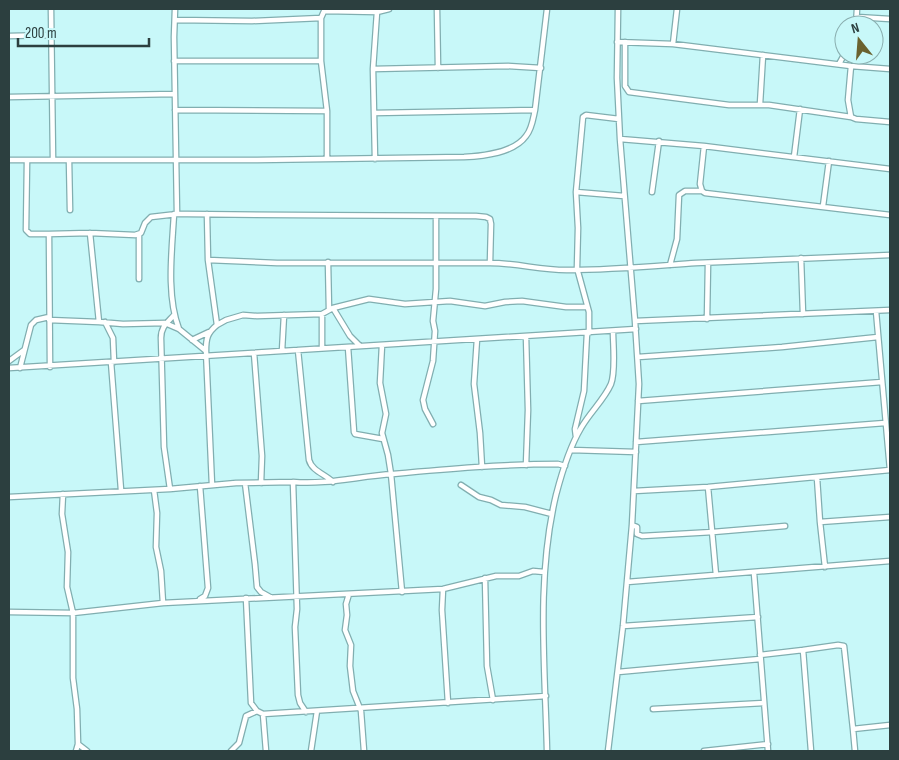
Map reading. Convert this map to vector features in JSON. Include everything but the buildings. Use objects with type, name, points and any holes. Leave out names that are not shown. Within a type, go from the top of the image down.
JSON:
[{"type":"street","points":[[51,9],[53,160]]},
{"type":"street","points":[[176,9],[174,61],[175,214],[171,257],[174,316],[180,329]]},
{"type":"street","points":[[326,159],[327,111],[321,61],[321,18],[325,10],[377,12],[389,9]]},
{"type":"street","points":[[437,9],[438,68]]},
{"type":"street","points":[[9,160],[375,159],[464,157],[497,152],[512,147],[526,136],[532,126],[548,9]]},
{"type":"street","points":[[608,751],[623,626],[632,525],[638,401],[638,357],[620,139],[617,42],[618,9]]},
{"type":"street","points":[[673,44],[677,9]]},
{"type":"street","points":[[375,159],[373,69],[377,12]]},
{"type":"street","points":[[175,20],[321,18]]},
{"type":"street","points":[[9,36],[51,35]]},
{"type":"street","points":[[617,42],[673,44],[834,63]]},
{"type":"street","points":[[625,42],[625,86],[629,92],[730,104],[760,104],[851,117],[860,120],[890,122]]},
{"type":"street","points":[[760,104],[763,55]]},
{"type":"street","points":[[174,61],[321,61]]},
{"type":"street","points":[[845,65],[890,69]]},
{"type":"street","points":[[373,69],[517,66],[541,68]]},
{"type":"street","points":[[851,66],[848,100],[851,117]]},
{"type":"street","points":[[9,97],[175,94]]},
{"type":"street","points":[[794,157],[800,109]]},
{"type":"street","points":[[175,110],[327,111]]},
{"type":"street","points":[[374,113],[535,110]]},
{"type":"street","points":[[576,437],[575,429],[584,390],[589,316],[577,270],[578,228],[576,192],[583,116],[620,119]]},
{"type":"street","points":[[620,139],[704,146],[890,169]]},
{"type":"street","points":[[652,192],[659,142]]},
{"type":"street","points":[[702,191],[704,146]]},
{"type":"street","points":[[27,160],[26,230],[30,234],[90,233],[131,236],[139,234],[151,217],[175,214],[476,216],[490,219],[490,263]]},
{"type":"street","points":[[69,160],[70,210]]},
{"type":"street","points":[[823,206],[829,161]]},
{"type":"street","points":[[670,265],[677,239],[679,195],[685,192],[702,191],[718,195],[890,215]]},
{"type":"street","points":[[576,192],[624,196]]},
{"type":"street","points":[[207,214],[208,260],[217,325]]},
{"type":"street","points":[[433,424],[425,409],[423,400],[433,361],[436,332],[433,321],[436,216]]},
{"type":"street","points":[[90,233],[102,322],[113,338],[121,490]]},
{"type":"street","points":[[49,234],[50,366]]},
{"type":"street","points":[[139,234],[139,279]]},
{"type":"street","points":[[208,260],[490,263],[517,264],[547,270],[577,270],[631,269],[670,265],[890,255]]},
{"type":"street","points":[[801,258],[803,314]]},
{"type":"street","points":[[328,262],[331,309],[350,336],[360,346]]},
{"type":"street","points":[[707,319],[708,263]]},
{"type":"street","points":[[192,340],[226,320],[243,315],[322,314],[331,309],[368,299],[405,304],[450,301],[486,306],[522,301],[566,307],[587,307]]},
{"type":"street","points":[[635,321],[890,310]]},
{"type":"street","points":[[634,491],[708,487],[890,470],[876,311]]},
{"type":"street","points":[[322,314],[322,348]]},
{"type":"street","points":[[282,351],[284,315]]},
{"type":"street","points":[[170,489],[164,447],[161,333],[165,323],[174,316]]},
{"type":"street","points":[[20,368],[33,322],[49,319],[123,324],[165,323],[180,329],[206,354]]},
{"type":"street","points":[[9,368],[162,359],[206,354],[254,353],[636,329]]},
{"type":"street","points":[[547,751],[542,617],[544,572],[552,514],[565,466],[576,437],[611,383],[613,331]]},
{"type":"street","points":[[208,332],[206,354],[212,485]]},
{"type":"street","points":[[526,336],[528,410],[526,465]]},
{"type":"street","points":[[638,357],[878,337]]},
{"type":"street","points":[[477,339],[474,384],[482,467]]},
{"type":"street","points":[[382,345],[380,383],[386,410],[382,430],[391,474],[402,592]]},
{"type":"street","points":[[348,347],[354,432],[383,439]]},
{"type":"street","points":[[9,361],[24,350]]},
{"type":"street","points":[[298,350],[310,466],[328,476],[333,482]]},
{"type":"street","points":[[254,353],[261,440],[261,483]]},
{"type":"street","points":[[638,401],[882,382]]},
{"type":"street","points":[[636,442],[886,423]]},
{"type":"street","points":[[571,450],[636,452]]},
{"type":"street","points":[[9,497],[121,490],[154,490],[245,483],[333,482],[391,474],[482,467],[558,464],[565,466]]},
{"type":"street","points":[[817,478],[825,567]]},
{"type":"street","points":[[293,482],[298,695],[300,703],[306,712]]},
{"type":"street","points":[[245,483],[256,564],[256,587],[270,597]]},
{"type":"street","points":[[461,485],[479,498],[492,500],[501,505],[525,507],[552,514]]},
{"type":"street","points":[[199,600],[205,596],[208,588],[200,486]]},
{"type":"street","points":[[708,487],[716,575]]},
{"type":"street","points":[[154,490],[157,514],[156,547],[161,572],[163,603]]},
{"type":"street","points":[[62,494],[62,514],[68,552],[67,587],[73,613],[73,678],[77,709],[78,744],[76,751]]},
{"type":"street","points":[[820,522],[890,517]]},
{"type":"street","points":[[632,525],[637,527],[637,534],[640,536],[785,526]]},
{"type":"street","points":[[627,582],[890,561]]},
{"type":"street","points":[[9,612],[73,613],[199,600],[402,592],[442,589],[496,576],[519,576],[533,571],[544,572]]},
{"type":"street","points":[[754,573],[768,751]]},
{"type":"street","points":[[485,578],[488,666],[493,700]]},
{"type":"street","points":[[442,589],[448,702]]},
{"type":"street","points":[[349,594],[346,604],[346,630],[350,645],[353,691],[360,708],[364,751]]},
{"type":"street","points":[[246,598],[251,703],[257,711],[263,714],[546,696]]},
{"type":"street","points":[[623,626],[758,617]]},
{"type":"street","points":[[618,672],[760,657],[838,645],[844,646],[855,751]]},
{"type":"street","points":[[803,650],[811,751]]},
{"type":"street","points":[[653,709],[764,702]]},
{"type":"street","points":[[231,751],[239,743],[246,716],[257,711]]},
{"type":"street","points":[[311,751],[316,711]]},
{"type":"street","points":[[263,714],[266,751]]},
{"type":"street","points":[[853,729],[890,725]]},
{"type":"street","points":[[78,744],[88,751]]},
{"type":"street","points":[[704,751],[768,744]]}]
